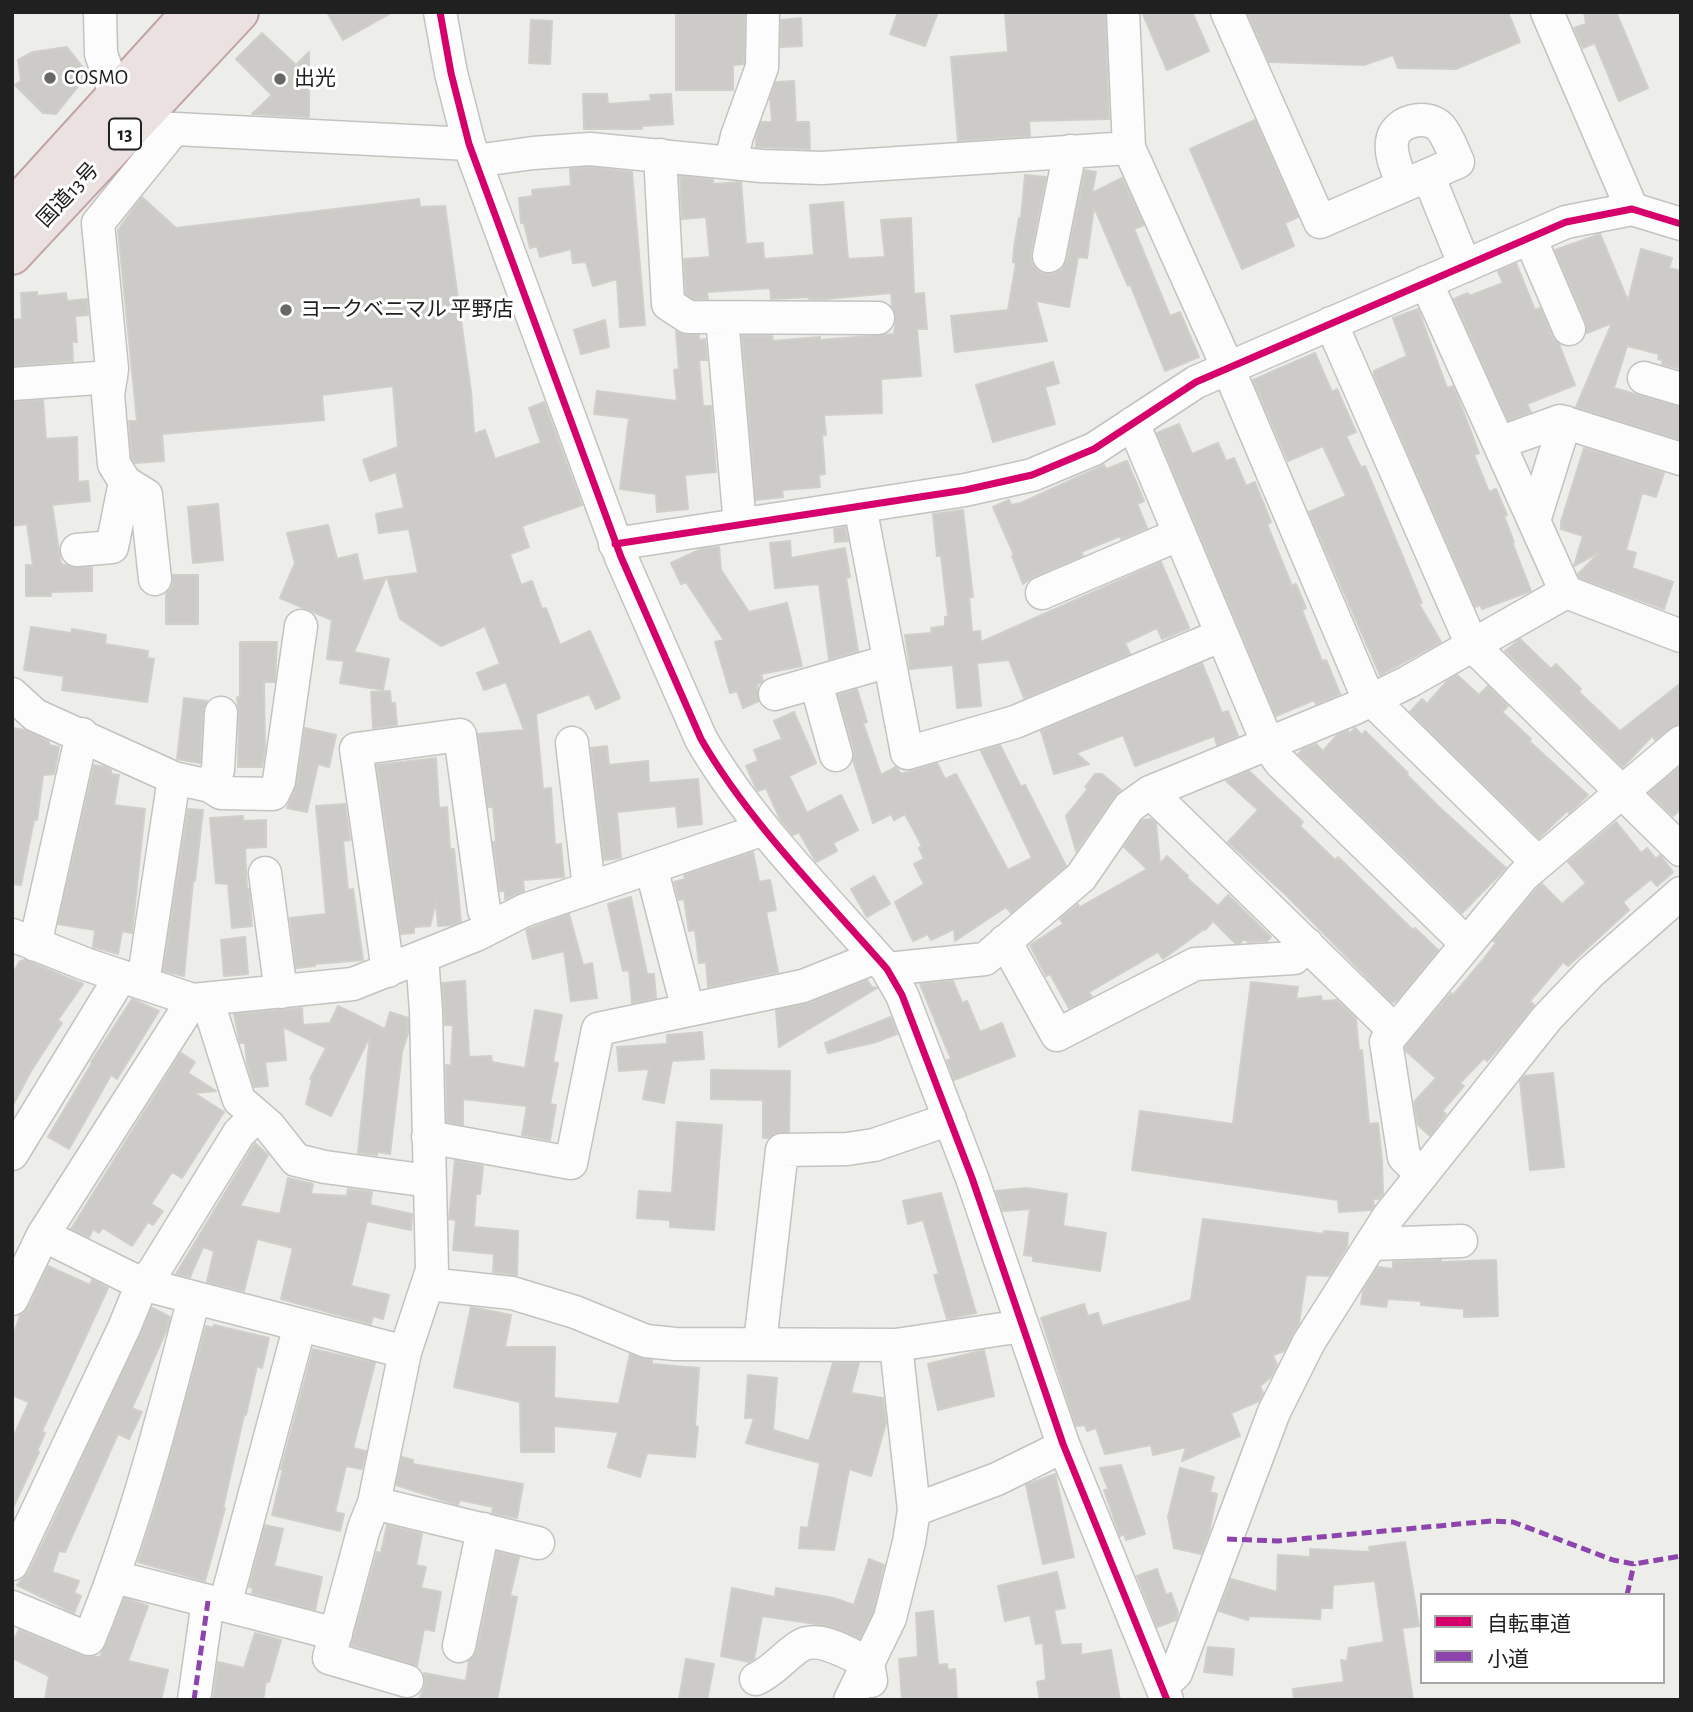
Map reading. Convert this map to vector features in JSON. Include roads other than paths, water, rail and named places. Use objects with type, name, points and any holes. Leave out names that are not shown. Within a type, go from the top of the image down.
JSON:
[{"type":"highway","name":"国道13号","points":[[12,210],[143,114],[192,12]]},
{"type":"highway","name":"国道13号","points":[[12,255],[239,12]]},
{"type":"street","points":[[100,12],[101,54],[143,114],[472,152],[533,153],[590,149],[762,166],[822,168],[1129,148]]},
{"type":"street","points":[[440,12],[451,74],[472,152],[615,544],[701,739],[727,780],[764,829],[882,963],[902,995],[972,1178],[1064,1446],[1164,1693]]},
{"type":"street","points":[[731,162],[737,136],[762,67],[763,12]]},
{"type":"street","points":[[1124,12],[1129,148],[1227,368],[1363,686],[1372,700],[1538,863]]},
{"type":"street","points":[[1227,12],[1320,222],[1415,180],[1465,265]]},
{"type":"street","points":[[1547,12],[1632,209]]},
{"type":"street","points":[[143,114],[98,223],[112,369],[108,395],[114,464],[125,482],[146,495],[155,579]]},
{"type":"street","points":[[1049,256],[1070,151]]},
{"type":"street","points":[[660,155],[668,304],[688,317],[878,318]]},
{"type":"street","points":[[615,544],[965,490],[1032,475],[1094,449],[1196,382],[1566,222],[1632,209],[1681,223]]},
{"type":"street","points":[[1530,238],[1569,329]]},
{"type":"street","points":[[1426,282],[1566,592],[1681,636]]},
{"type":"street","points":[[722,317],[740,525]]},
{"type":"street","points":[[1331,323],[1472,645],[1681,850]]},
{"type":"street","points":[[12,384],[111,377]]},
{"type":"street","points":[[1644,378],[1681,389]]},
{"type":"street","points":[[1499,443],[1560,421],[1681,459]]},
{"type":"street","points":[[1534,521],[1565,422]]},
{"type":"street","points":[[1133,423],[1268,744],[1280,762],[1467,944]]},
{"type":"street","points":[[77,551],[112,547],[125,482]]},
{"type":"street","points":[[860,506],[906,753],[1015,722],[1222,635]]},
{"type":"street","points":[[1042,593],[1180,534]]},
{"type":"street","points":[[428,1137],[571,1163],[598,1029],[803,986],[882,963],[985,958],[1081,877],[1129,807],[1150,792],[1372,700],[1566,592]]},
{"type":"street","points":[[12,694],[35,715],[174,778],[209,786],[221,793],[273,794],[279,781],[301,626]]},
{"type":"street","points":[[775,694],[889,661]]},
{"type":"street","points":[[816,683],[836,755]]},
{"type":"street","points":[[209,786],[218,770],[221,713]]},
{"type":"street","points":[[82,734],[20,942],[200,1000],[352,984],[422,957],[525,910],[764,829]]},
{"type":"street","points":[[387,971],[356,750],[460,736],[484,910],[495,925]]},
{"type":"street","points":[[1422,1175],[1404,1157],[1386,1042],[1523,876],[1681,742]]},
{"type":"street","points":[[572,743],[589,888]]},
{"type":"street","points":[[12,1154],[132,979],[174,778]]},
{"type":"street","points":[[1150,792],[1395,1031]]},
{"type":"street","points":[[651,867],[688,1010]]},
{"type":"street","points":[[265,873],[281,992]]},
{"type":"street","points":[[1164,1693],[1176,1673],[1283,1392],[1309,1342],[1389,1216],[1547,1018],[1591,972],[1681,893]]},
{"type":"street","points":[[1006,941],[1057,1035],[1195,964],[1294,958],[1307,944]]},
{"type":"street","points":[[407,1681],[329,1658],[364,1528],[374,1503],[405,1352],[432,1269],[426,1011],[422,957]]},
{"type":"street","points":[[200,1000],[239,1100],[269,1126],[296,1160],[325,1167],[429,1181]]},
{"type":"street","points":[[12,1299],[43,1235],[200,1000]]},
{"type":"street","points":[[12,1564],[119,1339],[142,1284],[154,1271],[239,1133],[257,1116]]},
{"type":"street","points":[[760,1343],[782,1150],[847,1149],[874,1145],[950,1119]]},
{"type":"street","points":[[43,1235],[142,1284],[405,1352]]},
{"type":"street","points":[[1371,1244],[1461,1241]]},
{"type":"street","points":[[428,1284],[521,1296],[575,1312],[646,1341],[675,1344],[896,1345],[1022,1326]]},
{"type":"street","points":[[12,1607],[89,1639],[115,1577],[150,1466],[194,1298]]},
{"type":"street","points":[[194,1700],[216,1603],[300,1325]]},
{"type":"street","points":[[850,1700],[890,1618],[914,1510],[896,1345]]},
{"type":"street","points":[[914,1510],[997,1479],[1064,1446]]},
{"type":"street","points":[[374,1503],[538,1542]]},
{"type":"street","points":[[459,1646],[483,1529]]},
{"type":"street","points":[[115,1577],[335,1634]]},
{"type":"street","points":[[755,1679],[768,1674],[803,1644],[819,1642],[869,1662]]},
{"type":"street","points":[[868,1700],[871,1678],[869,1662]]},
{"type":"place","name":"COSMO","points":[[50,78]]},
{"type":"place","name":"出光","points":[[280,79]]},
{"type":"place","name":"ヨークベニマル 平野店","points":[[286,310]]}]
